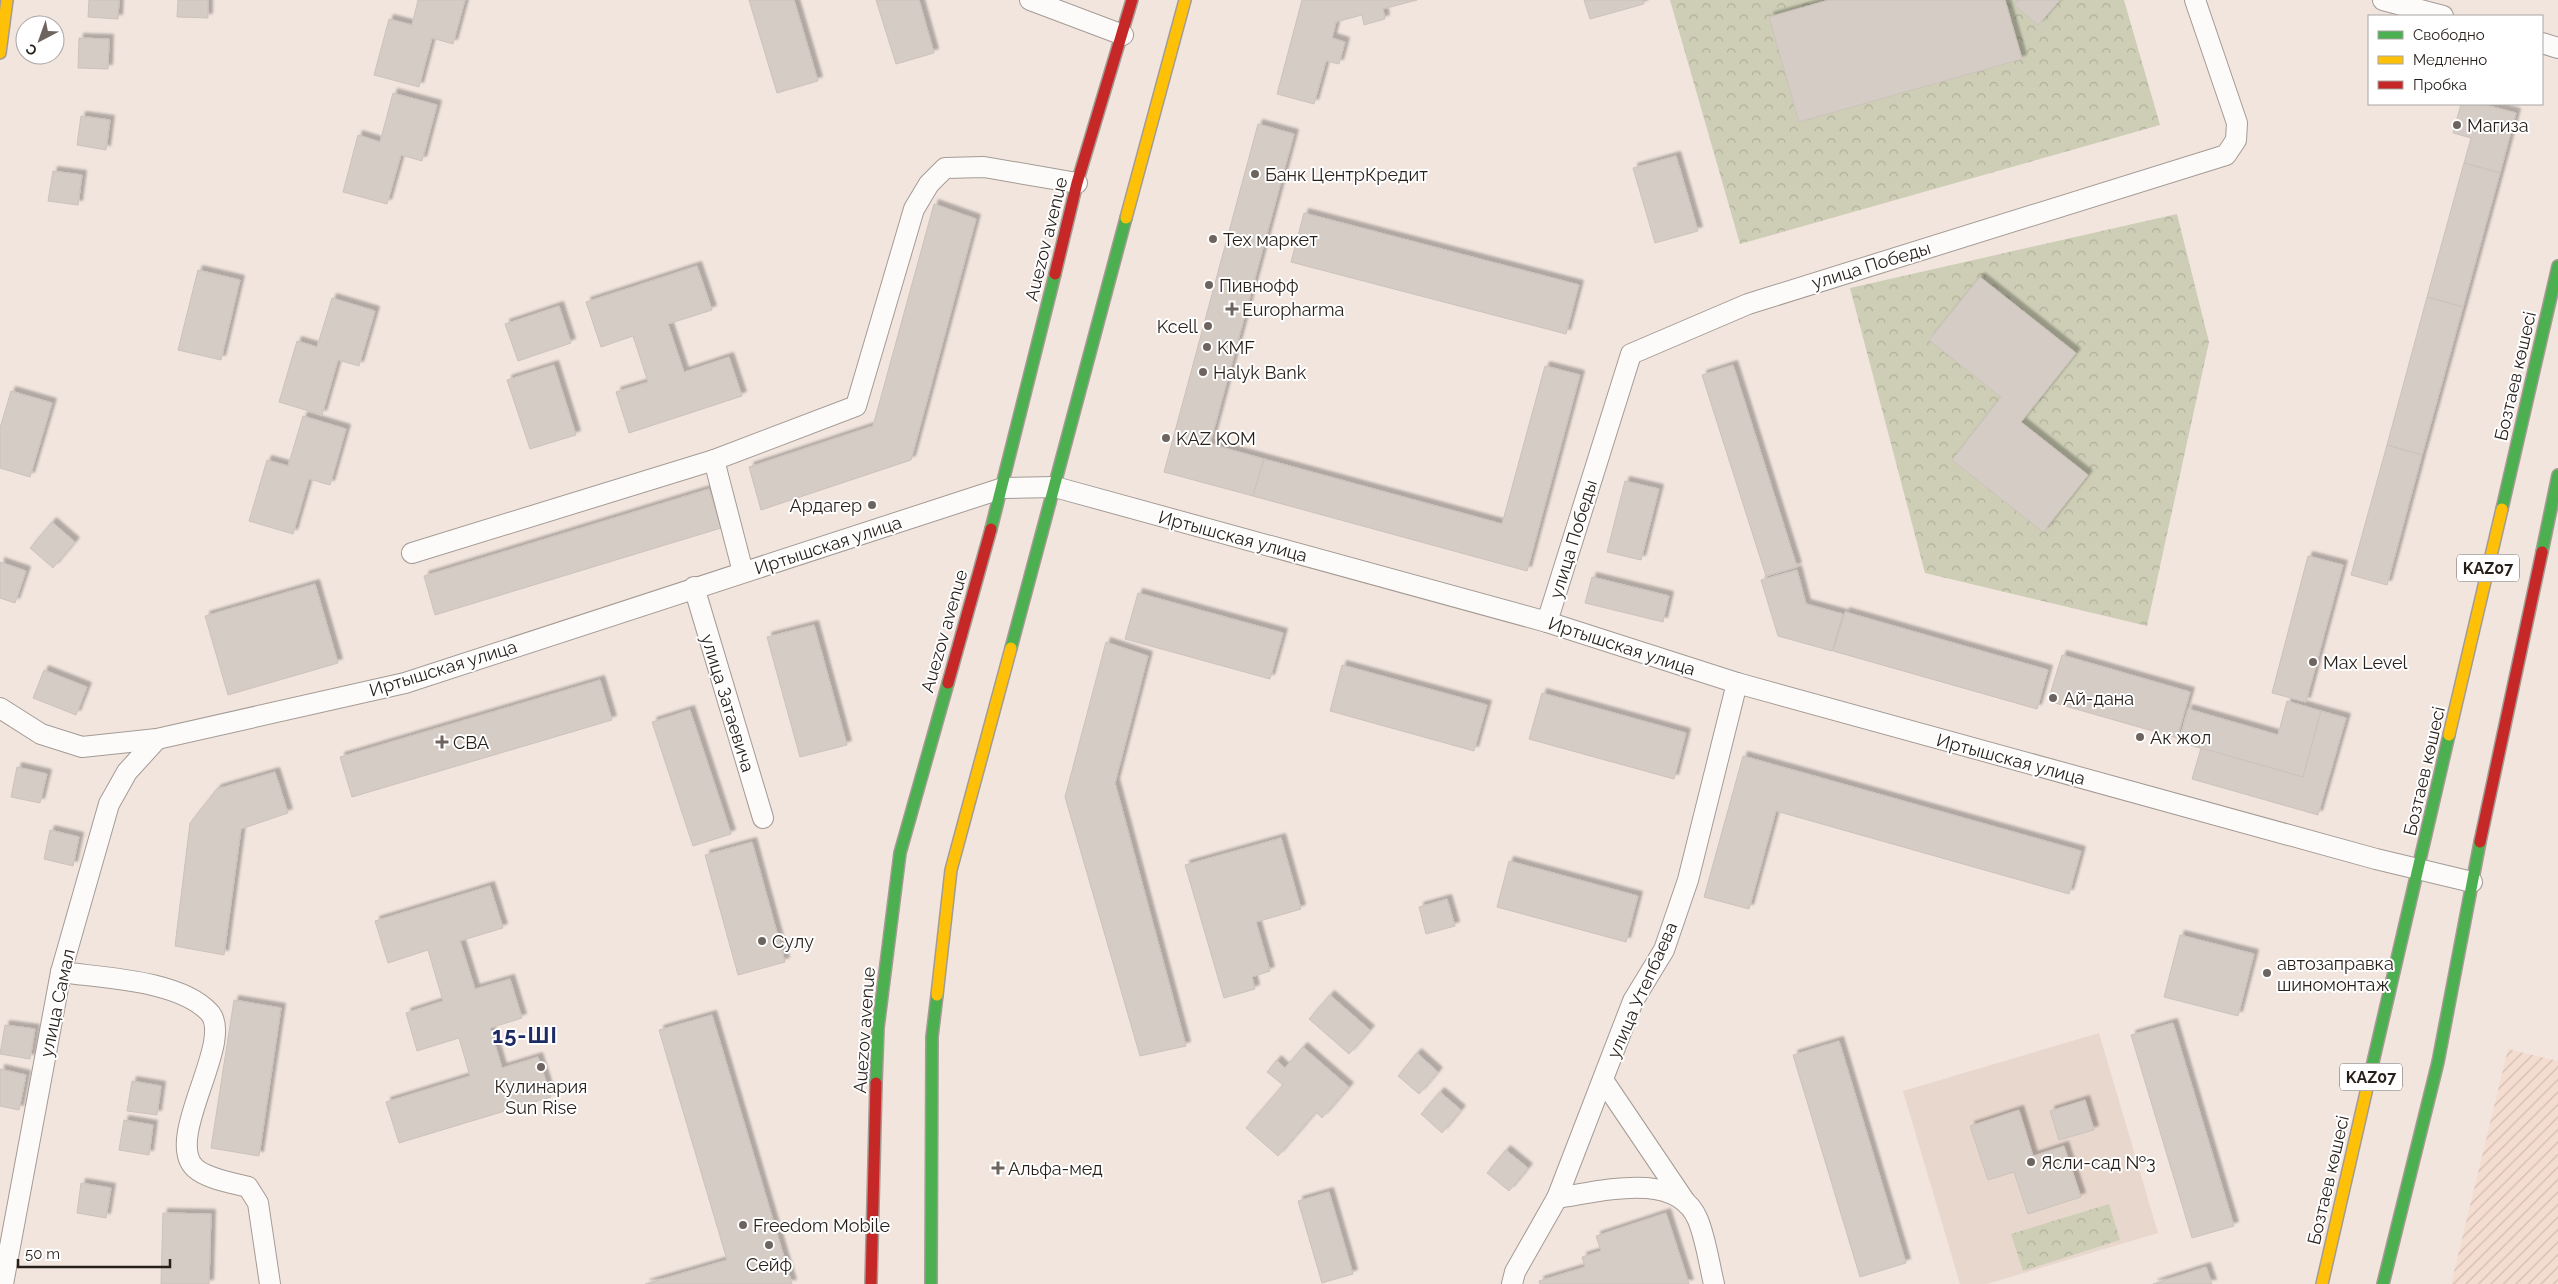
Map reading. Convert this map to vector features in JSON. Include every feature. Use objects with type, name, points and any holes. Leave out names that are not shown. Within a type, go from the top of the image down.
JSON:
[{"type":"main road","points":[[0,53],[7,0]]},
{"type":"main road","name":"Auezov avenue","points":[[871,1284],[878,1028],[900,853],[1003,488],[1077,183],[1132,0]]},
{"type":"main road","points":[[931,1284],[932,1037],[951,870],[1185,0]]},
{"type":"main road","name":"Бозтаев көшесі","points":[[2322,1284],[2558,266]]},
{"type":"main road","name":"KAZ07","points":[[2383,1284],[2438,1062],[2472,882],[2558,475]]},
{"type":"street","points":[[1030,0],[1123,35]]},
{"type":"street","name":"улица Победы","points":[[1547,622],[1631,354],[1748,304],[2226,155],[2236,140],[2237,123],[2195,0]]},
{"type":"street","points":[[2383,0],[2439,15]]},
{"type":"street","points":[[2543,43],[2558,48]]},
{"type":"street","points":[[412,553],[714,460],[856,406],[914,209],[929,184],[945,168],[984,167],[1077,183]]},
{"type":"street","points":[[714,460],[744,572]]},
{"type":"street","name":"Иртышская улица","points":[[0,708],[41,734],[82,747],[157,739],[405,683],[694,587],[1003,488],[1055,487],[1547,622],[1737,683],[2419,870],[2472,882]]},
{"type":"street","name":"улица Затаевича","points":[[694,587],[763,818]]},
{"type":"street","name":"улица Утепбаева","points":[[1512,1284],[1519,1265],[1557,1198],[1634,1001],[1664,950],[1688,880],[1737,683]]},
{"type":"street","name":"улица Самал","points":[[3,1284],[4,1261],[61,972],[109,804],[127,772],[157,739]]},
{"type":"street","points":[[61,972],[146,983],[193,999],[210,1013],[215,1022],[214,1037],[206,1073],[186,1135],[188,1160],[196,1169],[248,1187],[258,1203],[270,1284]]},
{"type":"street","points":[[1603,1080],[1698,1219],[1714,1284]]},
{"type":"street","points":[[1557,1198],[1643,1186],[1662,1189],[1684,1200]]},
{"type":"shaded area","name":"Ясли-сад №3","points":[[2099,1033],[2158,1233],[1987,1284],[1960,1284],[1903,1091]]},
{"type":"shaded area","points":[[2508,1049],[2558,1061],[2558,1284],[2451,1284]]},
{"type":"green space","points":[[1670,0],[2124,0],[2160,125],[1740,244]]},
{"type":"green space","points":[[2177,214],[2209,342],[2147,626],[1925,573],[1850,288]]},
{"type":"green space","points":[[2109,1204],[2120,1240],[2023,1271],[2011,1234]]},
{"type":"building","points":[[89,0],[119,0],[118,19],[88,17]]},
{"type":"building","points":[[178,0],[208,0],[208,18],[177,17]]},
{"type":"building","points":[[418,0],[465,0],[453,44],[432,38],[419,87],[374,75],[389,19],[412,25]]},
{"type":"building","points":[[749,0],[794,0],[818,81],[777,93]]},
{"type":"building","points":[[876,0],[919,0],[934,53],[896,64]]},
{"type":"building","points":[[1302,0],[1417,0],[1383,9],[1385,19],[1364,25],[1362,15],[1336,22],[1332,38],[1345,42],[1339,64],[1326,61],[1314,104],[1277,94]]},
{"type":"building","points":[[1584,0],[1643,0],[1644,4],[1590,19]]},
{"type":"building","points":[[1829,0],[2005,0],[2022,59],[1799,122],[1769,17]]},
{"type":"building","points":[[2019,0],[2060,0],[2038,25],[2014,5]]},
{"type":"building","points":[[79,38],[109,39],[108,69],[78,68]]},
{"type":"building","points":[[393,93],[437,105],[422,161],[401,155],[387,204],[343,192],[358,135],[380,142]]},
{"type":"building","points":[[2461,105],[2486,105],[2516,113],[2500,173],[2464,163],[2471,138],[2453,133]]},
{"type":"building","points":[[81,116],[110,120],[106,150],[77,145]]},
{"type":"building","points":[[1258,124],[1294,134],[1210,444],[1264,459],[1253,496],[1164,472]]},
{"type":"building","points":[[1676,156],[1698,231],[1655,243],[1633,168]]},
{"type":"building","points":[[2464,163],[2500,173],[2463,307],[2427,297]]},
{"type":"building","points":[[53,171],[82,175],[78,205],[48,201]]},
{"type":"building","points":[[934,204],[976,219],[911,460],[761,510],[749,467],[873,426]]},
{"type":"building","points":[[1304,213],[1579,285],[1566,334],[1291,262]]},
{"type":"building","points":[[697,266],[712,310],[668,324],[684,372],[729,357],[742,396],[629,433],[616,392],[648,382],[633,336],[601,347],[586,302]]},
{"type":"building","points":[[198,270],[240,280],[221,360],[178,350]]},
{"type":"building","points":[[1980,277],[2076,353],[2021,422],[2088,475],[2043,532],[1952,460],[2001,397],[1929,340]]},
{"type":"building","points":[[2427,297],[2463,307],[2422,455],[2387,445]]},
{"type":"building","points":[[332,298],[375,311],[359,366],[338,360],[322,415],[279,402],[297,341],[317,347]]},
{"type":"building","points":[[559,306],[571,343],[518,361],[505,324]]},
{"type":"building","points":[[554,365],[576,435],[530,449],[507,380]]},
{"type":"building","points":[[1733,365],[1797,567],[1766,576],[1702,375]]},
{"type":"building","points":[[1545,366],[1580,375],[1527,571],[1253,496],[1264,459],[1502,524]]},
{"type":"building","points":[[11,391],[52,403],[30,477],[0,468],[0,428]]},
{"type":"building","points":[[303,416],[346,429],[330,485],[309,479],[293,534],[249,521],[267,460],[288,466]]},
{"type":"building","points":[[2387,445],[2422,455],[2387,585],[2351,575]]},
{"type":"building","points":[[1625,481],[1659,489],[1641,560],[1607,552]]},
{"type":"building","points":[[709,489],[721,528],[435,615],[424,576]]},
{"type":"building","points":[[52,522],[75,542],[53,568],[30,548]]},
{"type":"building","points":[[2308,556],[2343,565],[2306,702],[2272,693]]},
{"type":"building","points":[[0,562],[26,571],[15,603],[0,598]]},
{"type":"building","points":[[1797,570],[1806,604],[1843,614],[1832,651],[1778,636],[1761,580]]},
{"type":"building","points":[[1592,577],[1669,596],[1663,622],[1585,603]]},
{"type":"building","points":[[315,584],[338,663],[228,695],[205,616]]},
{"type":"building","points":[[1138,593],[1283,633],[1270,679],[1125,639]]},
{"type":"building","points":[[1845,612],[2048,670],[2037,709],[1833,651]]},
{"type":"building","points":[[814,625],[847,745],[800,757],[767,637]]},
{"type":"building","points":[[1106,642],[1148,656],[1115,783],[1186,1046],[1140,1056],[1065,797]]},
{"type":"building","points":[[2062,655],[2190,692],[2177,738],[2048,701]]},
{"type":"building","points":[[1342,665],[1487,705],[1474,751],[1330,711]]},
{"type":"building","points":[[44,670],[87,687],[76,715],[33,698]]},
{"type":"building","points":[[600,680],[612,720],[352,797],[340,757]]},
{"type":"building","points":[[1542,693],[1686,733],[1674,779],[1529,739]]},
{"type":"building","points":[[2287,701],[2321,711],[2303,777],[2179,742],[2188,709],[2278,735]]},
{"type":"building","points":[[690,710],[731,834],[693,846],[652,722]]},
{"type":"building","points":[[2321,711],[2346,718],[2318,815],[2192,779],[2201,748],[2303,777]]},
{"type":"building","points":[[1743,756],[2081,851],[2069,894],[1776,811],[1749,909],[1704,897]]},
{"type":"building","points":[[17,767],[47,774],[40,803],[11,797]]},
{"type":"building","points":[[275,772],[288,813],[241,829],[224,955],[175,946],[190,823],[217,789]]},
{"type":"building","points":[[50,830],[79,837],[73,866],[44,859]]},
{"type":"building","points":[[1281,838],[1301,909],[1256,922],[1270,971],[1252,977],[1255,989],[1224,998],[1185,865]]},
{"type":"building","points":[[752,842],[785,962],[738,975],[705,855]]},
{"type":"building","points":[[1509,861],[1638,896],[1626,942],[1497,907]]},
{"type":"building","points":[[490,886],[503,928],[460,941],[475,989],[510,979],[522,1018],[490,1028],[502,1068],[538,1057],[551,1097],[399,1143],[386,1102],[470,1076],[459,1038],[417,1051],[406,1013],[443,1001],[428,950],[388,963],[375,921]]},
{"type":"building","points":[[1447,899],[1455,926],[1426,934],[1419,907]]},
{"type":"building","points":[[2180,935],[2254,954],[2238,1016],[2164,997]]},
{"type":"building","points":[[1330,995],[1370,1030],[1349,1054],[1309,1019]]},
{"type":"building","points":[[234,1000],[281,1008],[259,1156],[211,1148]]},
{"type":"building","points":[[712,1015],[792,1284],[645,1284],[727,1260],[659,1030]]},
{"type":"building","points":[[2173,1023],[2234,1226],[2192,1238],[2131,1035]]},
{"type":"building","points":[[5,1025],[35,1029],[30,1059],[0,1054]]},
{"type":"building","points":[[1839,1041],[1906,1263],[1860,1277],[1793,1055]]},
{"type":"building","points":[[1303,1047],[1349,1087],[1322,1118],[1316,1112],[1278,1156],[1246,1128],[1283,1085],[1267,1072],[1277,1060],[1285,1068]]},
{"type":"building","points":[[1417,1053],[1438,1072],[1419,1094],[1398,1076]]},
{"type":"building","points":[[0,1069],[26,1075],[19,1110],[0,1106]]},
{"type":"building","points":[[132,1081],[161,1086],[157,1115],[127,1111]]},
{"type":"building","points":[[1440,1092],[1461,1110],[1442,1133],[1421,1114]]},
{"type":"building","points":[[2085,1100],[2094,1130],[2059,1140],[2050,1111]]},
{"type":"building","points":[[2019,1110],[2033,1156],[2064,1146],[2081,1197],[2028,1214],[2014,1172],[1988,1180],[1970,1126]]},
{"type":"building","points":[[124,1120],[153,1125],[149,1155],[119,1150]]},
{"type":"building","points":[[1506,1150],[1528,1168],[1509,1191],[1487,1173]]},
{"type":"building","points":[[81,1183],[111,1188],[106,1218],[77,1213]]},
{"type":"building","points":[[1329,1192],[1353,1274],[1322,1283],[1298,1201]]},
{"type":"building","points":[[163,1213],[211,1214],[209,1284],[161,1284]]},
{"type":"building","points":[[1666,1213],[1689,1284],[1540,1284],[1539,1281],[1585,1267],[1582,1257],[1601,1251],[1596,1236]]},
{"type":"building","points":[[2206,1267],[2212,1284],[2153,1284]]},
{"type":"traffic: fast","points":[[1011,648],[1126,218]]},
{"type":"traffic: fast","points":[[2502,509],[2558,266]]},
{"type":"traffic: fast","points":[[991,529],[1055,274]]},
{"type":"traffic: fast","points":[[2542,552],[2558,475]]},
{"type":"traffic: fast","points":[[876,1083],[878,1028],[900,853],[948,683]]},
{"type":"traffic: fast","points":[[2367,1088],[2449,735]]},
{"type":"traffic: fast","points":[[2383,1284],[2438,1062],[2480,842]]},
{"type":"traffic: fast","points":[[931,1284],[932,1037],[937,995]]},
{"type":"traffic: slow","points":[[0,53],[7,0]]},
{"type":"traffic: slow","points":[[1126,218],[1185,0]]},
{"type":"traffic: slow","points":[[2449,735],[2502,509]]},
{"type":"traffic: slow","points":[[937,995],[951,870],[1011,648]]},
{"type":"traffic: slow","points":[[2322,1284],[2367,1088]]},
{"type":"traffic: jam","points":[[1055,274],[1077,183],[1132,0]]},
{"type":"traffic: jam","points":[[948,683],[991,529]]},
{"type":"traffic: jam","points":[[2480,842],[2542,552]]},
{"type":"traffic: jam","points":[[871,1284],[876,1083]]},
{"type":"place","name":"Магиза","points":[[2457,125]]},
{"type":"place","name":"Банк ЦентрКредит","points":[[1255,174]]},
{"type":"place","name":"Тех маркет","points":[[1213,239]]},
{"type":"place","name":"Пивнофф","points":[[1209,285]]},
{"type":"place","name":"Europharma","points":[[1232,309]]},
{"type":"place","name":"Kcell","points":[[1208,326]]},
{"type":"place","name":"KMF","points":[[1207,347]]},
{"type":"place","name":"Halyk Bank","points":[[1203,372]]},
{"type":"place","name":"KAZ KOM","points":[[1166,438]]},
{"type":"place","name":"Ардагер","points":[[872,505]]},
{"type":"place","name":"Max Level","points":[[2313,662]]},
{"type":"place","name":"Ай-дана","points":[[2053,698]]},
{"type":"place","name":"Ак жол","points":[[2140,737]]},
{"type":"place","name":"СВА","points":[[442,742]]},
{"type":"place","name":"Сулу","points":[[762,941]]},
{"type":"place","name":"автозаправка шиномонтаж","points":[[2267,973]]},
{"type":"place","name":"Кулинария Sun Rise","points":[[541,1067]]},
{"type":"place","name":"Ясли-сад №3","points":[[2031,1162]]},
{"type":"place","name":"Альфа-мед","points":[[998,1168]]},
{"type":"place","name":"Freedom Mobile","points":[[743,1225]]},
{"type":"place","name":"Сейф","points":[[769,1245]]},
{"type":"district","name":"15-ШІ","points":[[525,1035]]}]
